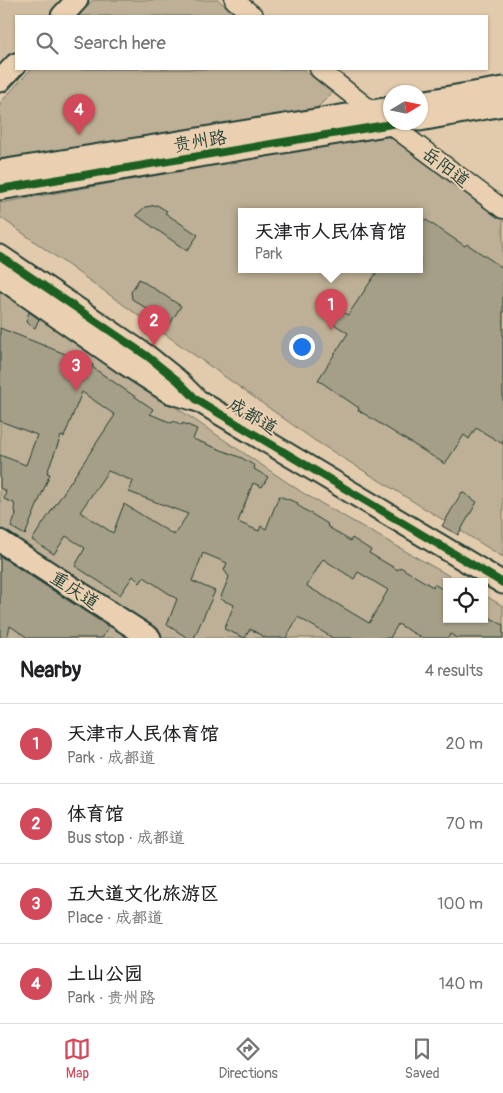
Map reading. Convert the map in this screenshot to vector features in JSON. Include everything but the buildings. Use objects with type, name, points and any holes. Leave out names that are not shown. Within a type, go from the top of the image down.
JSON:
[{"type":"street","points":[[63,15],[77,0]]},
{"type":"street","points":[[234,0],[253,15]]},
{"type":"street","points":[[0,81],[15,65]]},
{"type":"street","name":"岳阳道","points":[[320,70],[383,113]]},
{"type":"street","points":[[428,101],[503,88]]},
{"type":"street","points":[[428,119],[503,105]]},
{"type":"street","name":"贵州路","points":[[0,171],[383,118]]},
{"type":"street","name":"贵州路","points":[[0,189],[383,118]]},
{"type":"street","name":"岳阳道","points":[[405,130],[503,209]]},
{"type":"street","name":"成都道","points":[[0,256],[147,356],[198,400],[503,582]]},
{"type":"street","name":"成都道","points":[[0,277],[169,392],[198,400]]},
{"type":"street","name":"重庆道","points":[[0,541],[150,638]]},
{"type":"shaded area","points":[[0,0],[61,0],[47,15],[15,15],[15,48],[0,65]]},
{"type":"shaded area","points":[[93,0],[218,0],[237,15],[79,15]]},
{"type":"shaded area","points":[[30,70],[304,70],[332,93],[316,109],[0,161],[0,103]]},
{"type":"shaded area","points":[[387,134],[503,220],[503,557],[314,440],[0,217],[0,203]]},
{"type":"shaded area","points":[[0,289],[303,493],[453,578],[443,578],[443,623],[488,623],[488,597],[503,606],[503,638],[0,638]]},
{"type":"cycle path","points":[[0,189],[383,125]]},
{"type":"cycle path","points":[[0,256],[147,356],[177,380],[197,400],[503,583]]},
{"type":"place","name":"土山公园","points":[[79,135]]},
{"type":"place","name":"天津市人民体育馆","points":[[331,330]]},
{"type":"place","name":"体育馆","points":[[154,346]]},
{"type":"place","name":"五大道文化旅游区","points":[[76,391]]}]
